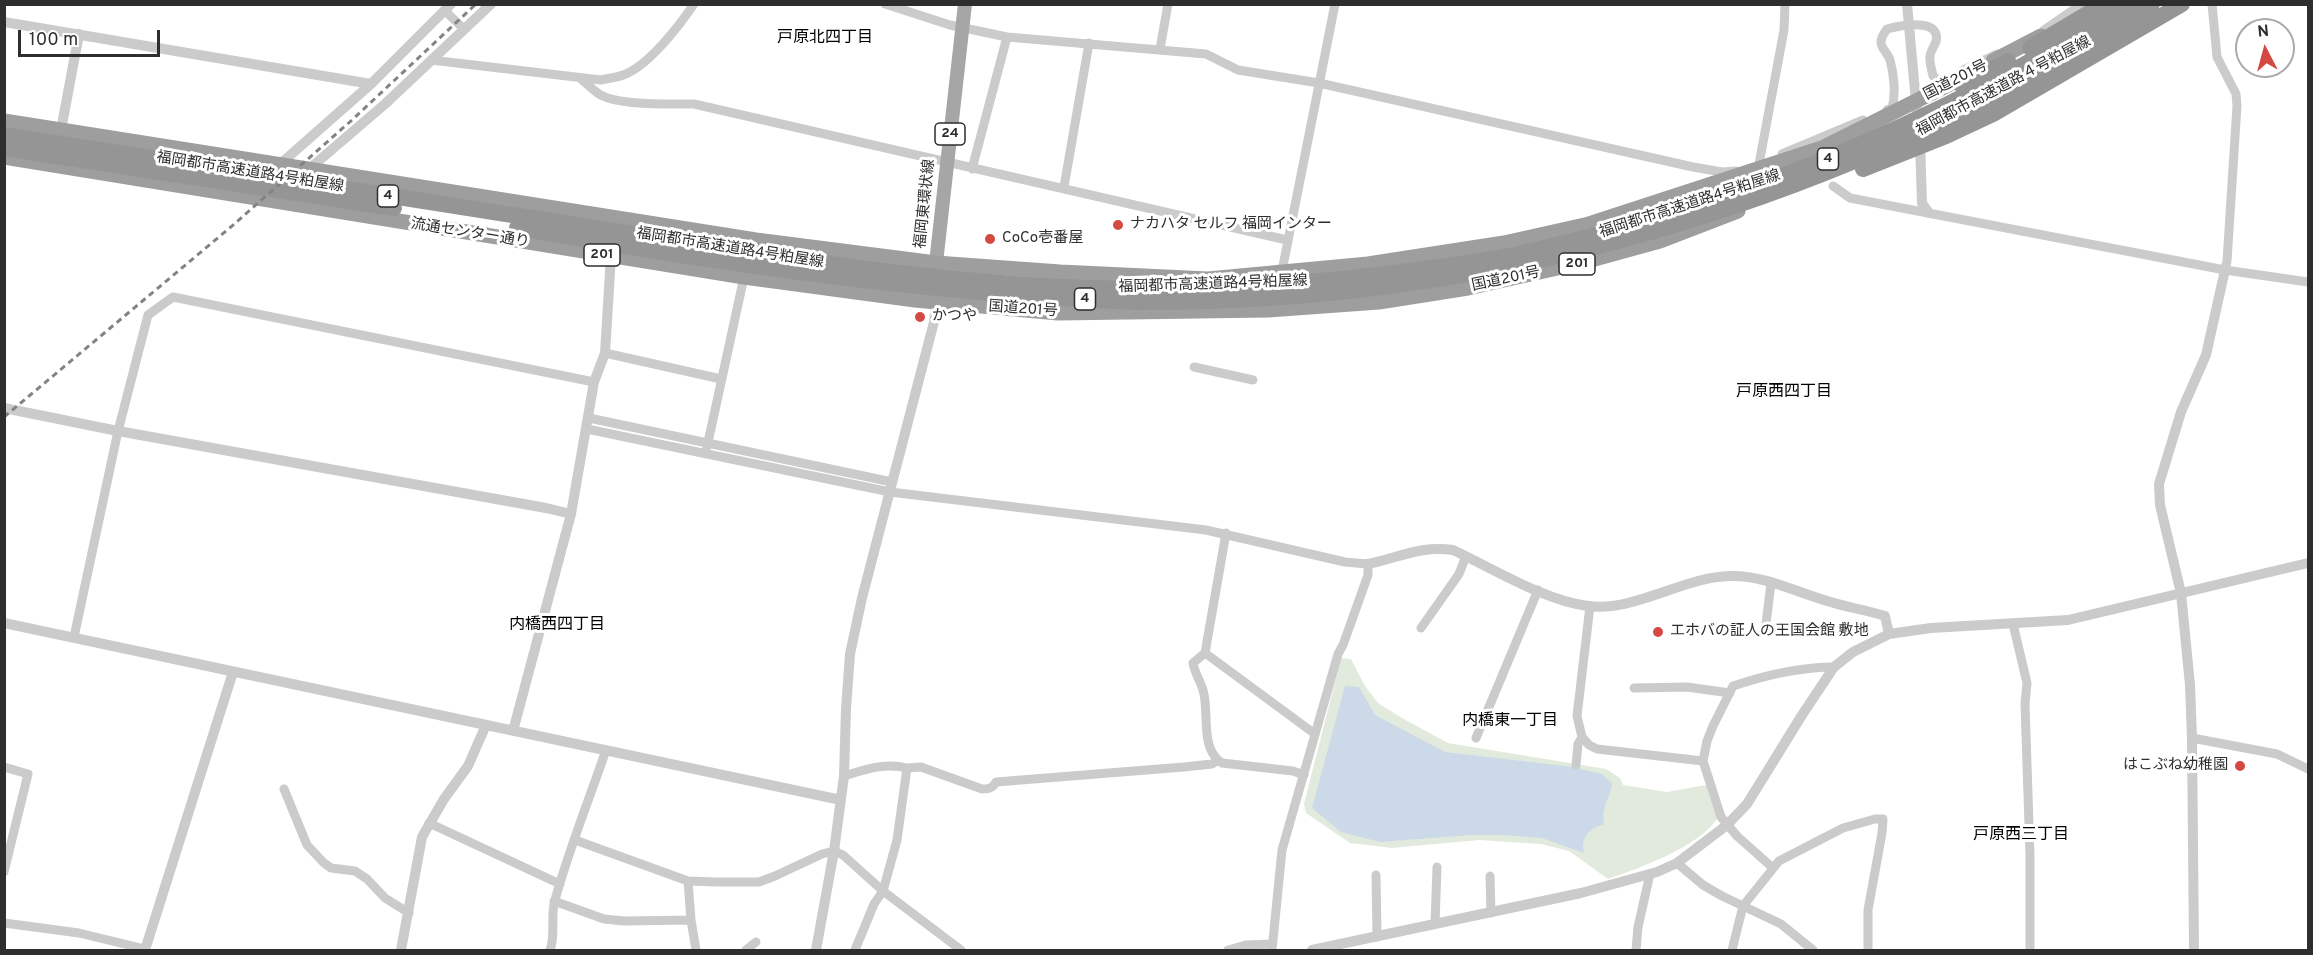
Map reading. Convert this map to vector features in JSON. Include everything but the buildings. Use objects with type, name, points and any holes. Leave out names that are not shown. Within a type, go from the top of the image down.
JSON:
[{"type":"highway","name":"国道201号","points":[[936,263],[1208,279],[1368,264],[1462,250],[1588,224],[1822,148],[2042,35],[2088,4]]},
{"type":"highway","points":[[1801,169],[1801,165],[1990,71],[2104,4]]},
{"type":"highway","name":"福岡都市高速道路4号粕屋線","points":[[663,246],[987,282],[1134,289],[1281,285],[1372,276],[1506,256],[1592,237],[1654,219],[1743,190],[1851,149],[1990,84],[2082,33],[2127,4]]},
{"type":"highway","name":"福岡都市高速道路４号粕屋線","points":[[1509,268],[1660,230],[1758,198],[1846,165],[1975,106],[2068,55],[2152,4]]},
{"type":"highway","name":"国道201号","points":[[937,302],[1058,313],[1233,311],[1379,302],[1468,288],[1580,263],[1659,241],[1824,179],[1919,138],[1973,113],[2053,70],[2129,28],[2163,4]]},
{"type":"highway","points":[[1758,198],[1835,180],[1946,136],[1993,114],[2181,4]]},
{"type":"highway","name":"201","points":[[4,121],[756,240],[936,263]]},
{"type":"highway","name":"福岡都市高速道路4号粕屋線","points":[[4,135],[169,167],[663,246],[795,272],[983,294],[1129,302],[1204,301],[1375,288],[1509,268]]},
{"type":"highway","name":"福岡都市高速道路4号粕屋線","points":[[4,148],[169,167]]},
{"type":"highway","name":"流通センター通り","points":[[4,157],[744,277],[937,302]]},
{"type":"main road","name":"福岡東環状線","points":[[936,263],[965,4]]},
{"type":"street","points":[[308,170],[385,104],[491,4]]},
{"type":"street","points":[[431,60],[601,80],[627,74],[650,55],[682,22],[694,4]]},
{"type":"street","points":[[885,4],[963,28],[1007,37],[1206,54],[1238,70],[1319,83],[1722,172],[1736,171],[1759,164],[1892,108],[1895,98],[1890,57],[1881,42],[1882,35],[1887,29],[1924,25],[1932,28],[1936,34],[1936,43],[1930,55],[1933,76],[1941,82],[2050,27],[2082,4]]},
{"type":"street","points":[[1160,50],[1168,4]]},
{"type":"street","points":[[1282,271],[1335,4]]},
{"type":"street","points":[[1759,164],[1784,30],[1785,4]]},
{"type":"street","points":[[1907,4],[1919,138],[1922,203],[1929,213]]},
{"type":"street","points":[[2194,951],[2192,738],[2181,593],[2160,505],[2159,484],[2181,412],[2206,355],[2227,261],[2237,106],[2236,94],[2217,57],[2212,4]]},
{"type":"street","points":[[278,166],[371,84],[448,8],[464,29]]},
{"type":"street","points":[[4,21],[371,84]]},
{"type":"street","points":[[61,129],[79,34]]},
{"type":"street","points":[[972,169],[1007,37]]},
{"type":"street","points":[[1064,187],[1089,43]]},
{"type":"street","points":[[581,79],[600,95],[614,100],[655,104],[694,104],[972,169],[1064,187],[1287,240]]},
{"type":"street","points":[[1833,186],[1850,198],[2225,270],[2308,282]]},
{"type":"street","points":[[513,730],[571,514],[594,382],[605,353],[611,256]]},
{"type":"street","points":[[816,951],[834,851],[844,776],[850,654],[937,302],[936,263]]},
{"type":"street","points":[[707,448],[744,277]]},
{"type":"street","points":[[74,636],[118,431],[148,315],[173,297],[594,382]]},
{"type":"street","points":[[605,353],[721,379]]},
{"type":"street","points":[[1194,367],[1252,380]]},
{"type":"street","points":[[4,408],[571,514]]},
{"type":"street","points":[[588,423],[891,487],[1226,533],[1345,562],[1368,564],[1423,549],[1439,548],[1466,556],[1538,591],[1590,606],[1613,605],[1705,579],[1730,576],[1758,578],[1828,601],[1885,616],[1889,634]]},
{"type":"street","points":[[1226,533],[1205,652],[1193,663],[1206,701],[1205,716],[1211,751],[1222,763],[1293,771],[1304,775]]},
{"type":"street","points":[[1420,628],[1459,574],[1466,556]]},
{"type":"street","points":[[1312,951],[1581,893],[1650,874],[1677,862],[1727,825],[1747,804],[1834,667],[1863,646],[1889,634],[1931,628],[2068,620],[2308,563]]},
{"type":"street","points":[[1228,951],[1246,945],[1272,947],[1282,850],[1338,654],[1368,575],[1368,564]]},
{"type":"street","points":[[1765,632],[1771,583]]},
{"type":"street","points":[[1476,738],[1538,591]]},
{"type":"street","points":[[1590,606],[1577,716],[1582,737],[1588,745],[1597,749],[1703,761]]},
{"type":"street","points":[[4,622],[841,800]]},
{"type":"street","points":[[2013,624],[2027,683],[2025,704],[2030,855],[2030,951]]},
{"type":"street","points":[[1205,652],[1315,734]]},
{"type":"street","points":[[1773,868],[1721,817],[1703,761],[1707,741],[1733,686],[1757,678],[1809,667],[1834,667]]},
{"type":"street","points":[[4,923],[79,933],[145,950],[233,672]]},
{"type":"street","points":[[1634,688],[1688,687],[1730,693]]},
{"type":"street","points":[[401,951],[422,837],[444,799],[468,766],[486,725]]},
{"type":"street","points":[[1576,765],[1578,744],[1582,737]]},
{"type":"street","points":[[2192,738],[2277,754],[2308,770]]},
{"type":"street","points":[[550,951],[554,901],[567,865],[567,855],[575,840],[606,750]]},
{"type":"street","points":[[844,776],[873,768],[921,767],[982,789],[988,789],[996,782],[1184,767],[1212,764],[1218,760]]},
{"type":"street","points":[[4,767],[28,774],[4,872]]},
{"type":"street","points":[[855,951],[874,904],[883,891],[897,840],[906,768]]},
{"type":"street","points":[[284,789],[307,845],[324,863],[331,868],[355,871],[367,879],[385,898],[408,913]]},
{"type":"street","points":[[1732,951],[1743,906],[1779,861],[1843,828],[1883,819],[1868,910],[1868,951]]},
{"type":"street","points":[[429,824],[560,884]]},
{"type":"street","points":[[575,840],[688,881],[759,882],[822,854],[834,851],[843,855],[883,891],[961,951]]},
{"type":"street","points":[[1677,862],[1703,885],[1781,924],[1812,951]]},
{"type":"street","points":[[1435,924],[1437,867]]},
{"type":"street","points":[[1636,951],[1638,927],[1650,874]]},
{"type":"street","points":[[1376,875],[1377,937]]},
{"type":"street","points":[[1490,876],[1491,913]]},
{"type":"street","points":[[688,881],[696,951]]},
{"type":"street","points":[[554,901],[604,919],[691,920]]},
{"type":"street","points":[[746,951],[756,942]]},
{"type":"shaded area","points":[[1341,658],[1351,659],[1365,686],[1378,703],[1448,743],[1606,769],[1620,778],[1623,785],[1667,792],[1706,785],[1717,819],[1696,839],[1683,847],[1652,863],[1608,879],[1569,851],[1541,844],[1479,840],[1392,848],[1350,843],[1306,813],[1304,804]]},
{"type":"water","points":[[1345,686],[1359,687],[1375,715],[1445,752],[1573,767],[1602,774],[1612,783],[1604,812],[1604,824],[1587,834],[1583,842],[1584,853],[1542,838],[1470,835],[1380,842],[1341,832],[1312,808]]},
{"type":"railway","points":[[4,417],[232,226],[352,120],[476,4]]},
{"type":"place","name":"ナカハタ セルフ 福岡インター","points":[[1118,225]]},
{"type":"place","name":"CoCo壱番屋","points":[[990,239]]},
{"type":"place","name":"かつや","points":[[920,317]]},
{"type":"place","name":"エホバの証人の王国会館 敷地","points":[[1658,632]]},
{"type":"place","name":"はこぶね幼稚園","points":[[2240,766]]},
{"type":"district","name":"戸原北四丁目","points":[[825,39]]},
{"type":"district","name":"戸原西四丁目","points":[[1784,393]]},
{"type":"district","name":"内橋西四丁目","points":[[557,626]]},
{"type":"district","name":"内橋東一丁目","points":[[1510,722]]},
{"type":"district","name":"戸原西三丁目","points":[[2021,836]]}]
